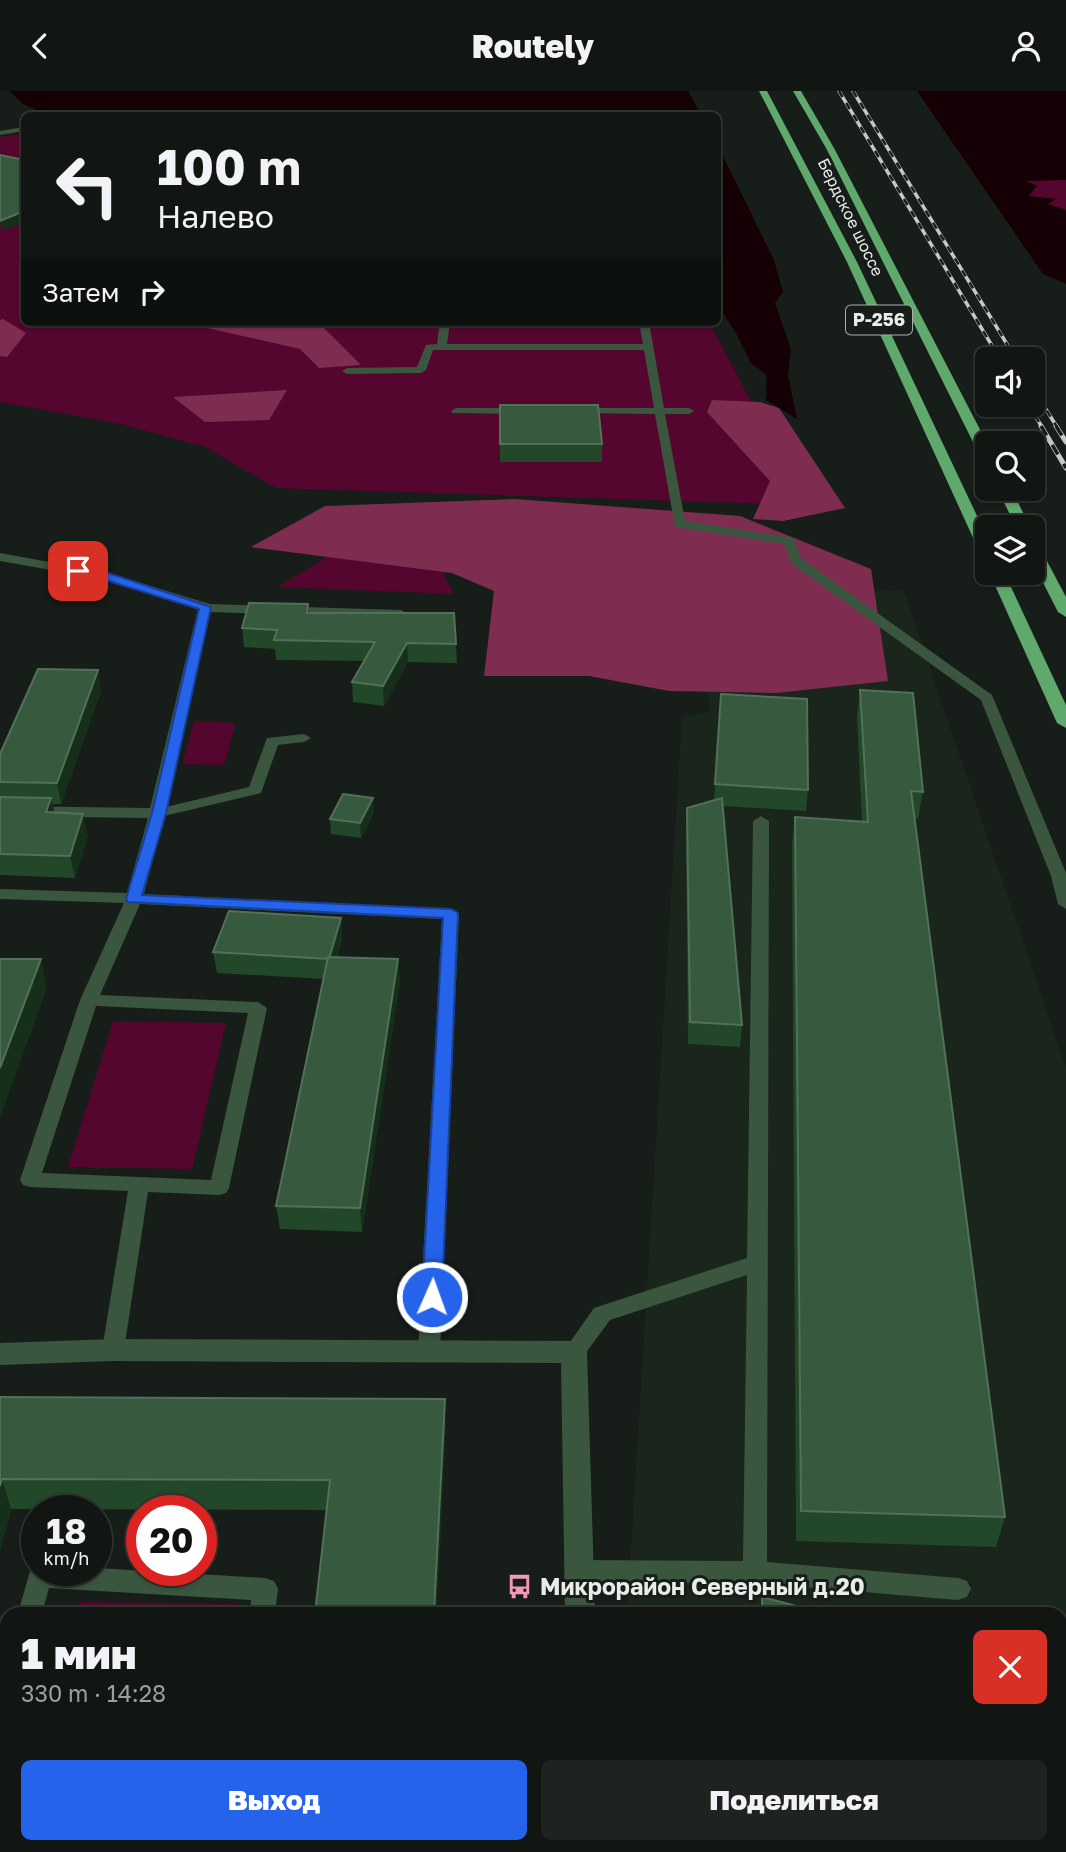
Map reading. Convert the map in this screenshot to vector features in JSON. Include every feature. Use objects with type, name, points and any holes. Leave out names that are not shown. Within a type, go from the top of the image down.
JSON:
[{"type":"highway","name":"Бердское шоссе","points":[[763,91],[796,149],[849,256],[975,527]]},
{"type":"highway","name":"Бердское шоссе","points":[[797,91],[830,148],[975,432]]},
{"type":"highway","points":[[1045,571],[1066,612]]},
{"type":"highway","points":[[1002,585],[1066,723]]},
{"type":"street","points":[[0,1354],[113,1350],[574,1352],[580,1607]]},
{"type":"lane","points":[[0,133],[21,130]]},
{"type":"lane","points":[[442,347],[445,326]]},
{"type":"lane","points":[[645,326],[679,524],[789,541],[796,561],[987,698],[1059,876],[1066,904]]},
{"type":"lane","points":[[347,371],[421,370],[429,347],[650,347]]},
{"type":"lane","points":[[456,411],[538,411]]},
{"type":"lane","points":[[565,411],[690,411]]},
{"type":"lane","points":[[0,557],[104,576],[205,608],[418,614]]},
{"type":"lane","points":[[89,1000],[258,1008],[219,1188],[30,1180],[89,1000],[134,899],[159,813],[205,608]]},
{"type":"lane","points":[[0,811],[159,813],[256,790],[272,741],[304,738]]},
{"type":"lane","points":[[755,1572],[761,821]]},
{"type":"lane","points":[[0,894],[451,913],[429,1351]]},
{"type":"lane","points":[[113,1350],[139,1185]]},
{"type":"lane","points":[[574,1352],[602,1314],[758,1263]]},
{"type":"lane","points":[[579,1571],[755,1572],[958,1589]]},
{"type":"lane","points":[[32,1607],[40,1576],[265,1589],[263,1607]]},
{"type":"shaded area","points":[[10,91],[688,91],[699,112],[41,112],[23,104]]},
{"type":"shaded area","points":[[917,91],[1066,91],[1066,180],[1026,181],[1037,186],[1029,196],[1056,199],[1048,204],[1066,210],[1066,284],[1043,274]]},
{"type":"shaded area","points":[[21,134],[21,326],[711,326],[806,505],[276,488],[205,447],[121,424],[0,402],[0,137]]},
{"type":"shaded area","points":[[721,152],[774,260],[783,292],[775,303],[791,349],[788,375],[797,419],[766,400],[767,375],[751,363],[721,310]]},
{"type":"shaded area","points":[[1066,180],[1066,210],[1047,204],[1054,199],[1029,196],[1024,181]]},
{"type":"shaded area","points":[[3,319],[26,333],[7,357],[0,356],[0,320]]},
{"type":"shaded area","points":[[199,326],[322,326],[361,365],[319,368],[300,349]]},
{"type":"shaded area","points":[[287,390],[269,420],[205,422],[173,397]]},
{"type":"shaded area","points":[[712,400],[760,402],[779,408],[845,508],[783,521],[753,519],[770,481],[707,412]]},
{"type":"shaded area","points":[[515,499],[740,516],[871,569],[888,681],[776,693],[669,691],[589,676],[484,676],[494,591],[452,573],[251,547],[325,506]]},
{"type":"shaded area","points":[[344,546],[433,555],[454,594],[278,587]]},
{"type":"shaded area","points":[[696,590],[904,591],[1066,1069],[1066,1607],[627,1607],[682,717],[710,711]]},
{"type":"shaded area","points":[[194,721],[236,723],[224,765],[182,764]]},
{"type":"shaded area","points":[[113,1021],[226,1023],[192,1169],[68,1167]]},
{"type":"shaded area","points":[[81,1602],[237,1604],[237,1607],[80,1607]]},
{"type":"building","points":[[0,155],[21,159],[21,212],[0,221]]},
{"type":"building","points":[[500,405],[598,405],[602,444],[500,444]]},
{"type":"building","points":[[249,603],[308,604],[307,613],[454,613],[456,644],[407,643],[383,686],[352,682],[375,642],[274,640],[277,630],[242,628]]},
{"type":"building","points":[[38,669],[98,670],[57,783],[0,782],[0,754]]},
{"type":"building","points":[[860,690],[913,693],[923,792],[911,791],[1005,1517],[801,1511],[795,817],[868,822]]},
{"type":"building","points":[[721,694],[807,699],[808,790],[715,784]]},
{"type":"building","points":[[343,794],[373,798],[360,823],[330,819]]},
{"type":"building","points":[[0,797],[51,798],[46,812],[83,814],[70,856],[0,854]]},
{"type":"building","points":[[722,798],[742,1025],[690,1022],[687,808]]},
{"type":"building","points":[[229,911],[341,918],[329,959],[213,952]]},
{"type":"building","points":[[328,957],[398,959],[360,1208],[276,1206]]},
{"type":"building","points":[[0,959],[41,959],[0,1068]]},
{"type":"building","points":[[0,1397],[445,1399],[434,1607],[316,1607],[330,1480],[2,1479],[0,1486]]},
{"type":"building","points":[[762,1597],[800,1607],[762,1607]]},
{"type":"railway","points":[[839,91],[993,347]]},
{"type":"railway","points":[[853,91],[1009,347]]},
{"type":"railway","points":[[1045,408],[1057,427]]},
{"type":"railway","points":[[1036,417],[1042,427]]},
{"type":"railway","points":[[1041,426],[1066,468]]},
{"type":"railway","points":[[1056,426],[1066,442]]},
{"type":"place","name":"Микрорайон Северный д.20","points":[[520,1587]]},
{"type":"route","points":[[78,571],[104,576],[205,607],[159,813],[134,899],[451,913],[432,1297]]}]
